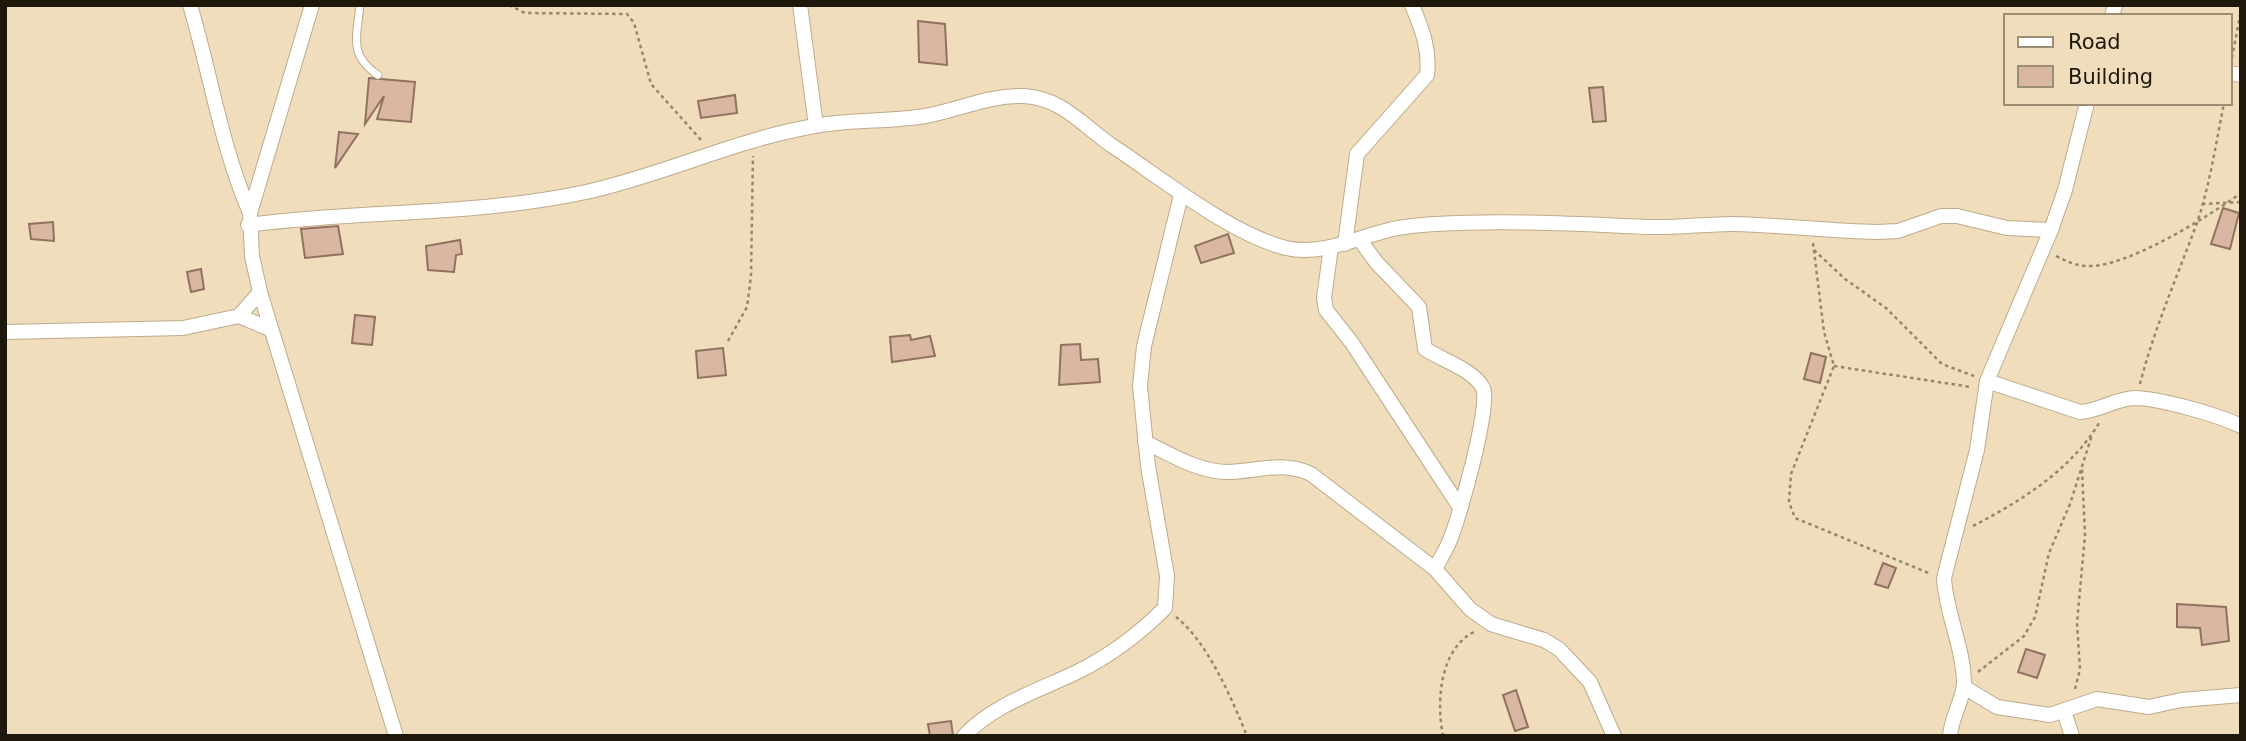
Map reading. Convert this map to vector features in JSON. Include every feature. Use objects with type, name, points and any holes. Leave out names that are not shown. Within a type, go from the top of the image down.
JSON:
[{"type":"street","points":[[190,5],[226,150],[249,219],[260,292],[270,328],[396,736]]},
{"type":"street","points":[[249,219],[312,5]]},
{"type":"street","points":[[800,5],[816,125]]},
{"type":"street","points":[[1412,5],[1424,33],[1429,57],[1427,75],[1357,154],[1324,298],[1326,310],[1352,343],[1459,506]]},
{"type":"street","points":[[249,219],[494,206],[544,200],[670,170],[753,142],[816,125],[900,120],[930,115],[981,99],[1031,96],[1054,103],[1082,118],[1107,142],[1181,195],[1281,247],[1297,250],[1338,245],[1404,227],[1483,223],[1570,222],[1669,227],[1734,224],[1811,231],[1898,231],[1941,216],[1957,216],[2007,228],[2051,230]]},
{"type":"street","points":[[1950,736],[1951,719],[1964,684],[1959,639],[1945,594],[1944,578],[1977,450],[1986,385],[2051,230],[2065,190],[2086,105]]},
{"type":"street","points":[[964,736],[978,721],[1000,708],[1080,670],[1138,635],[1165,608],[1167,576],[1145,442],[1140,386],[1144,346],[1181,195]]},
{"type":"street","points":[[1360,240],[1376,262],[1419,307],[1425,349],[1474,377],[1483,387],[1485,412],[1450,539],[1435,569]]},
{"type":"street","points":[[239,316],[260,292]]},
{"type":"street","points":[[5,332],[183,328],[239,316],[270,328]]},
{"type":"street","points":[[1986,385],[2080,412],[2093,411],[2136,398],[2224,418],[2241,426]]},
{"type":"street","points":[[1145,442],[1199,468],[1227,472],[1279,466],[1296,467],[1311,474],[1435,569],[1470,609],[1491,624],[1544,640],[1559,649],[1590,682],[1614,736]]},
{"type":"street","points":[[1964,684],[1997,707],[2050,715],[2097,699],[2148,707],[2181,700],[2241,695]]},
{"type":"street","points":[[2069,709],[2072,736]]},
{"type":"lane","points":[[360,5],[357,55],[365,66],[378,75]]},
{"type":"path","points":[[509,5],[525,13],[627,14],[634,23],[651,84],[715,155]]},
{"type":"path","points":[[2232,59],[2241,10]]},
{"type":"path","points":[[2136,398],[2149,349],[2197,222],[2224,105]]},
{"type":"path","points":[[728,341],[747,307],[751,276],[753,142]]},
{"type":"path","points":[[2043,250],[2071,264],[2104,264],[2197,222],[2241,193]]},
{"type":"path","points":[[2202,204],[2241,202]]},
{"type":"path","points":[[1811,231],[1824,332],[1834,366],[1791,474],[1790,510],[1795,518],[1944,578]]},
{"type":"path","points":[[1814,250],[1846,279],[1886,308],[1942,365],[1986,385]]},
{"type":"path","points":[[1834,366],[1986,385]]},
{"type":"path","points":[[1955,535],[2001,511],[2041,485],[2078,453],[2110,405]]},
{"type":"path","points":[[1964,684],[2024,636],[2035,617],[2049,553],[2070,504],[2092,435]]},
{"type":"path","points":[[2069,709],[2080,668],[2077,623],[2085,535],[2081,467]]},
{"type":"path","points":[[1165,608],[1185,624],[1200,644],[1235,706],[1247,736]]},
{"type":"path","points":[[1443,736],[1441,723],[1444,679],[1449,656],[1462,637],[1491,624]]},
{"type":"building","points":[[918,21],[945,24],[947,65],[919,62]]},
{"type":"building","points":[[369,78],[415,82],[411,122],[377,119],[384,96],[365,124]]},
{"type":"building","points":[[1603,87],[1606,121],[1593,122],[1589,88]]},
{"type":"building","points":[[735,95],[737,113],[701,118],[698,101]]},
{"type":"building","points":[[339,132],[358,134],[335,168]]},
{"type":"building","points":[[2223,208],[2239,213],[2230,249],[2211,244]]},
{"type":"building","points":[[53,222],[54,241],[31,239],[29,224]]},
{"type":"building","points":[[338,226],[343,254],[305,258],[301,229]]},
{"type":"building","points":[[1228,234],[1234,253],[1201,263],[1195,246]]},
{"type":"building","points":[[460,240],[462,254],[456,255],[454,272],[428,270],[426,246]]},
{"type":"building","points":[[201,269],[204,289],[191,292],[187,272]]},
{"type":"building","points":[[355,315],[375,317],[372,345],[352,343]]},
{"type":"building","points":[[910,335],[911,340],[930,336],[935,356],[892,362],[890,337]]},
{"type":"building","points":[[1080,344],[1081,360],[1098,359],[1100,382],[1059,385],[1061,345]]},
{"type":"building","points":[[723,348],[726,375],[698,378],[696,351]]},
{"type":"building","points":[[1811,353],[1826,357],[1820,383],[1804,379]]},
{"type":"building","points":[[1883,563],[1896,568],[1888,588],[1875,584]]},
{"type":"building","points":[[2177,604],[2226,607],[2229,641],[2202,645],[2200,628],[2177,627]]},
{"type":"building","points":[[2026,649],[2045,655],[2037,678],[2018,672]]},
{"type":"building","points":[[1516,690],[1528,727],[1515,731],[1503,695]]},
{"type":"building","points":[[951,721],[953,736],[930,736],[928,724]]}]
